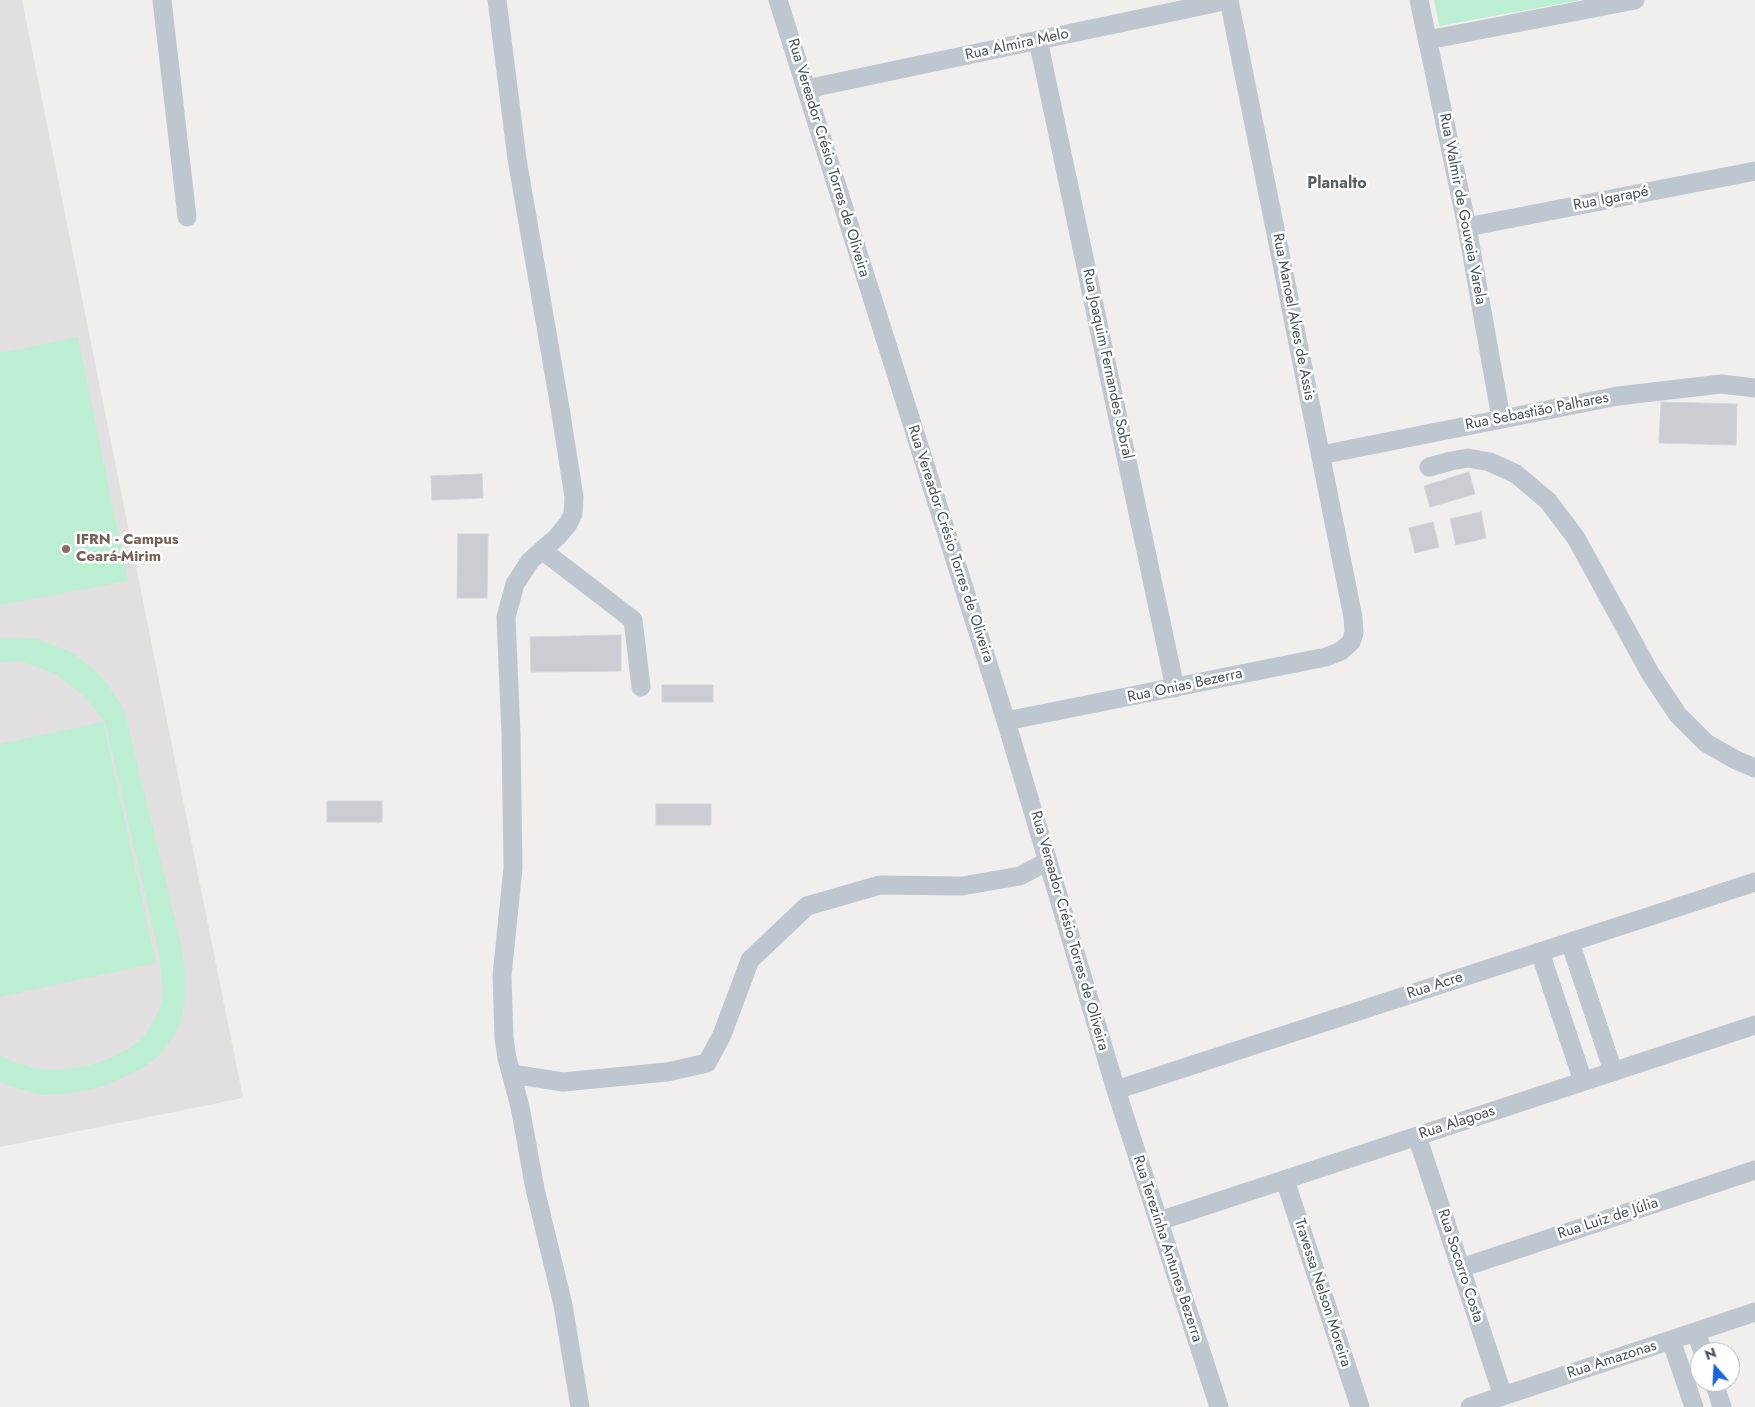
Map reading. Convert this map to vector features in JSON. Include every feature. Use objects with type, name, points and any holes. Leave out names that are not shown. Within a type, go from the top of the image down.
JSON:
[{"type":"street","points":[[162,0],[188,217]]},
{"type":"street","points":[[497,0],[517,158],[574,497],[573,514],[568,524],[530,562],[515,584],[506,617],[514,868],[502,976],[504,1038],[520,1107],[534,1190],[563,1305],[580,1407]]},
{"type":"street","name":"Rua Vereador Crésio Torres de Oliveira","points":[[778,0],[1006,721],[1116,1090]]},
{"type":"street","name":"Rua Almira Melo","points":[[806,89],[1229,0]]},
{"type":"street","name":"Rua Manoel Alves de Assis","points":[[1229,0],[1353,617],[1354,633]]},
{"type":"street","name":"Rua Walmir de Gouveia Varela","points":[[1419,0],[1467,228],[1501,418]]},
{"type":"street","points":[[1428,40],[1635,0]]},
{"type":"street","name":"Rua Joaquim Fernandes Sobral","points":[[1038,40],[1175,688]]},
{"type":"street","name":"Rua Igarapé","points":[[1467,228],[1755,171]]},
{"type":"street","name":"Rua Sebastião Palhares","points":[[1321,455],[1618,396],[1721,384],[1755,388]]},
{"type":"street","points":[[1429,467],[1468,458],[1490,462],[1516,474],[1548,501],[1576,538],[1650,673],[1678,716],[1706,743],[1736,760],[1755,768]]},
{"type":"street","points":[[542,550],[632,620],[641,687]]},
{"type":"street","name":"Rua Onias Bezerra","points":[[1006,721],[1326,658],[1341,651],[1350,642],[1354,633]]},
{"type":"street","points":[[512,1074],[563,1082],[667,1072],[707,1063],[722,1035],[750,960],[807,906],[880,885],[962,886],[1020,876],[1048,861]]},
{"type":"street","name":"Rua Acre","points":[[1116,1090],[1755,882]]},
{"type":"street","points":[[1570,942],[1613,1071]]},
{"type":"street","points":[[1540,952],[1583,1081]]},
{"type":"street","name":"Rua Alagoas","points":[[1159,1221],[1755,1025]]},
{"type":"street","name":"Rua Terezinha Antunes Bezerra","points":[[1116,1090],[1219,1407]]},
{"type":"street","name":"Rua Socorro Costa","points":[[1417,1136],[1503,1396]]},
{"type":"street","name":"Rua Luiz de Júlia","points":[[1461,1268],[1755,1170]]},
{"type":"street","name":"Travessa Nelson Moreira","points":[[1285,1180],[1360,1407]]},
{"type":"street","name":"Rua Amazonas","points":[[1470,1407],[1755,1312]]},
{"type":"street","points":[[1696,1332],[1700,1342]]},
{"type":"street","points":[[1671,1340],[1694,1407]]},
{"type":"street","points":[[1717,1392],[1722,1407]]},
{"type":"shaded area","name":"IFRN - Campus Ceará-Mirim","points":[[0,0],[22,0],[243,1098],[0,1147]]},
{"type":"green space","points":[[1434,0],[1581,0],[1439,26]]},
{"type":"green space","points":[[78,337],[128,581],[0,605],[0,353]]},
{"type":"green space","points":[[0,638],[35,639],[71,652],[90,666],[107,684],[124,709],[181,944],[185,971],[185,1001],[180,1025],[170,1042],[154,1060],[137,1071],[102,1087],[88,1090],[42,1095],[9,1086],[0,1081],[0,1055],[36,1069],[60,1070],[87,1066],[111,1058],[128,1049],[143,1038],[159,1009],[163,995],[159,954],[105,722],[85,697],[56,674],[20,661],[0,662]]},
{"type":"green space","points":[[103,722],[156,963],[0,997],[0,744]]},
{"type":"building","points":[[1661,402],[1737,404],[1736,445],[1659,443]]},
{"type":"building","points":[[1469,472],[1475,494],[1430,507],[1424,486]]},
{"type":"building","points":[[482,474],[483,498],[432,500],[431,476]]},
{"type":"building","points":[[1481,512],[1486,538],[1456,545],[1450,519]]},
{"type":"building","points":[[1433,522],[1439,547],[1415,553],[1409,528]]},
{"type":"building","points":[[458,534],[488,534],[487,598],[457,598]]},
{"type":"building","points":[[621,635],[621,671],[531,672],[530,637]]},
{"type":"building","points":[[662,685],[713,685],[713,702],[662,702]]},
{"type":"building","points":[[327,801],[382,801],[382,822],[327,822]]},
{"type":"building","points":[[656,804],[711,804],[711,825],[656,825]]},
{"type":"place","name":"IFRN - Campus Ceará-Mirim","points":[[66,549]]},
{"type":"district","name":"Planalto","points":[[1337,184]]}]
